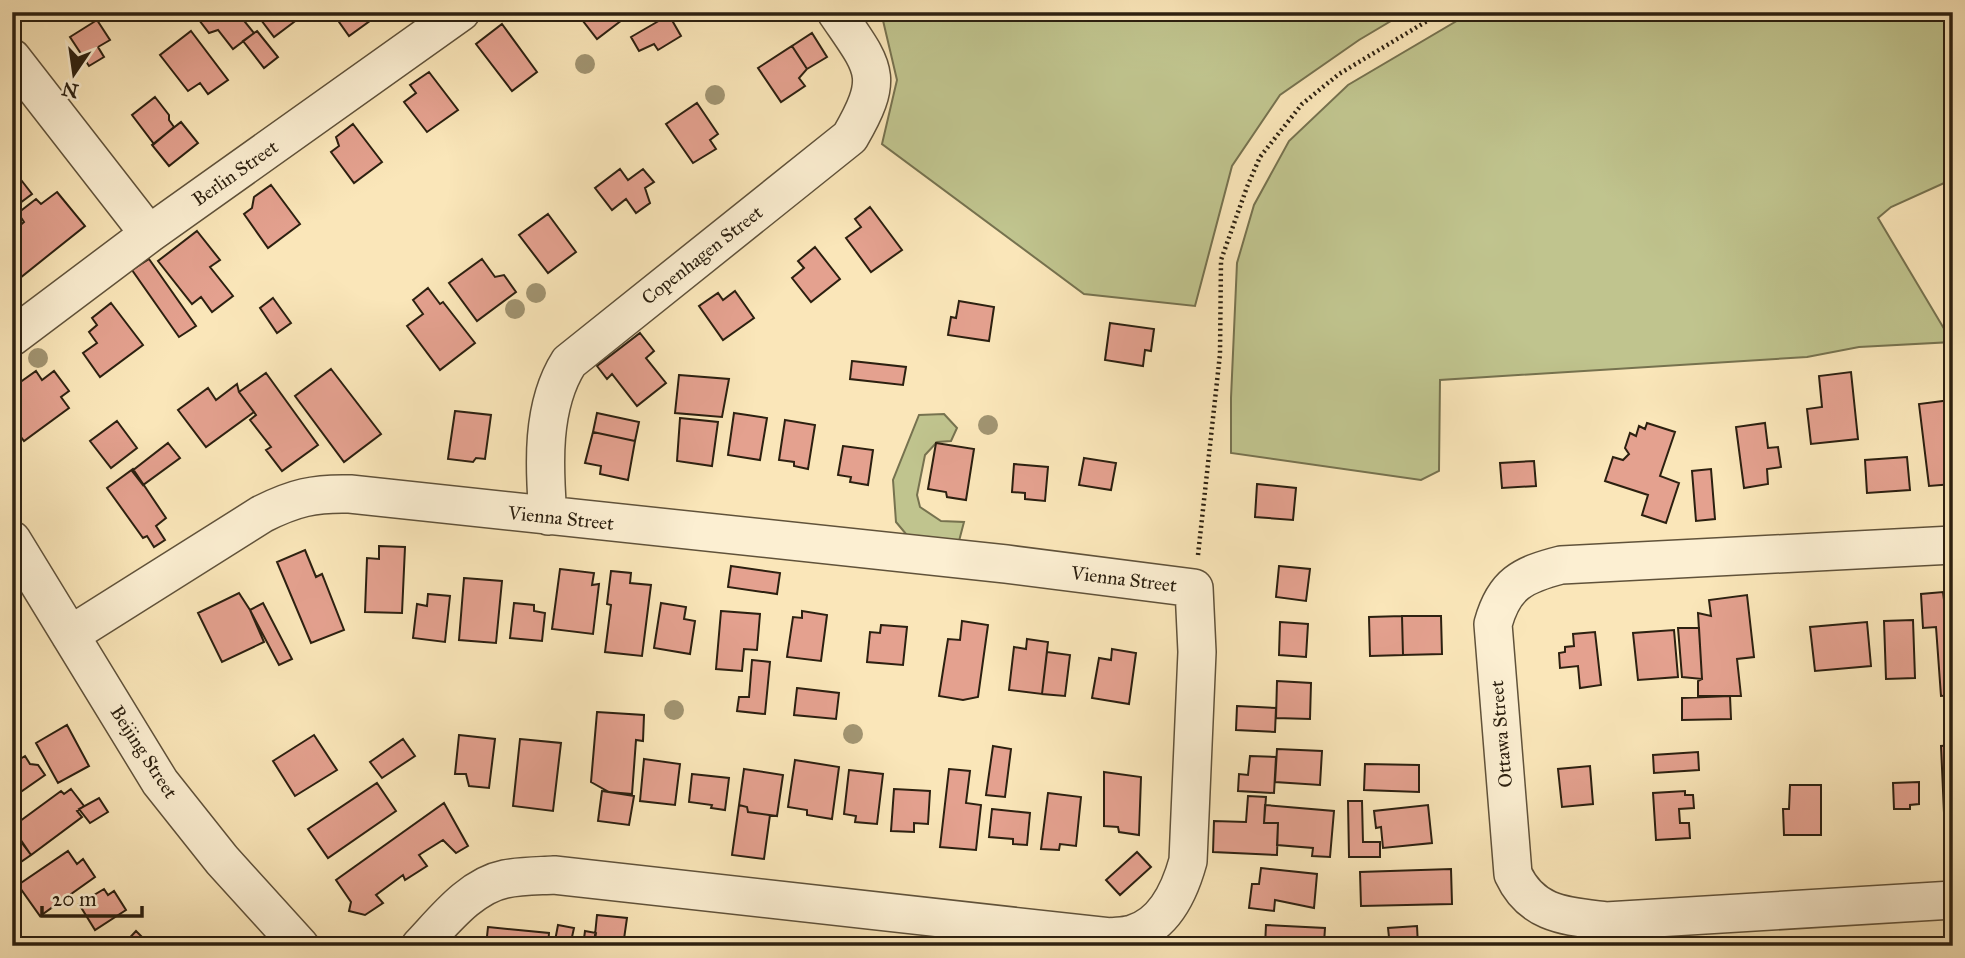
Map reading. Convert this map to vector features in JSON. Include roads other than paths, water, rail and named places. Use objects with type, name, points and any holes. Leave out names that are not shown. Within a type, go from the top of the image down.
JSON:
[{"type":"street","name":"Berlin Street","points":[[12,337],[149,234],[461,12]]},
{"type":"street","name":"Copenhagen Street","points":[[548,516],[544,468],[550,416],[558,379],[569,362],[850,137],[867,107],[873,84],[867,57],[836,12]]},
{"type":"street","points":[[12,58],[149,234]]},
{"type":"street","name":"Vienna Street","points":[[70,635],[262,514],[290,500],[319,494],[350,494],[1006,564],[1194,587],[1197,652],[1188,861],[1183,880],[1164,911],[1152,925],[1133,934],[1110,937],[554,875],[503,879],[487,885],[456,909],[420,946]]},
{"type":"street","name":"Beijing Street","points":[[12,540],[160,782],[222,860],[300,946]]},
{"type":"street","name":"Ottawa Street","points":[[1953,545],[1561,565],[1518,580],[1498,606],[1493,624],[1513,874],[1518,886],[1528,898],[1544,908],[1561,916],[1606,920],[1953,900]]}]
